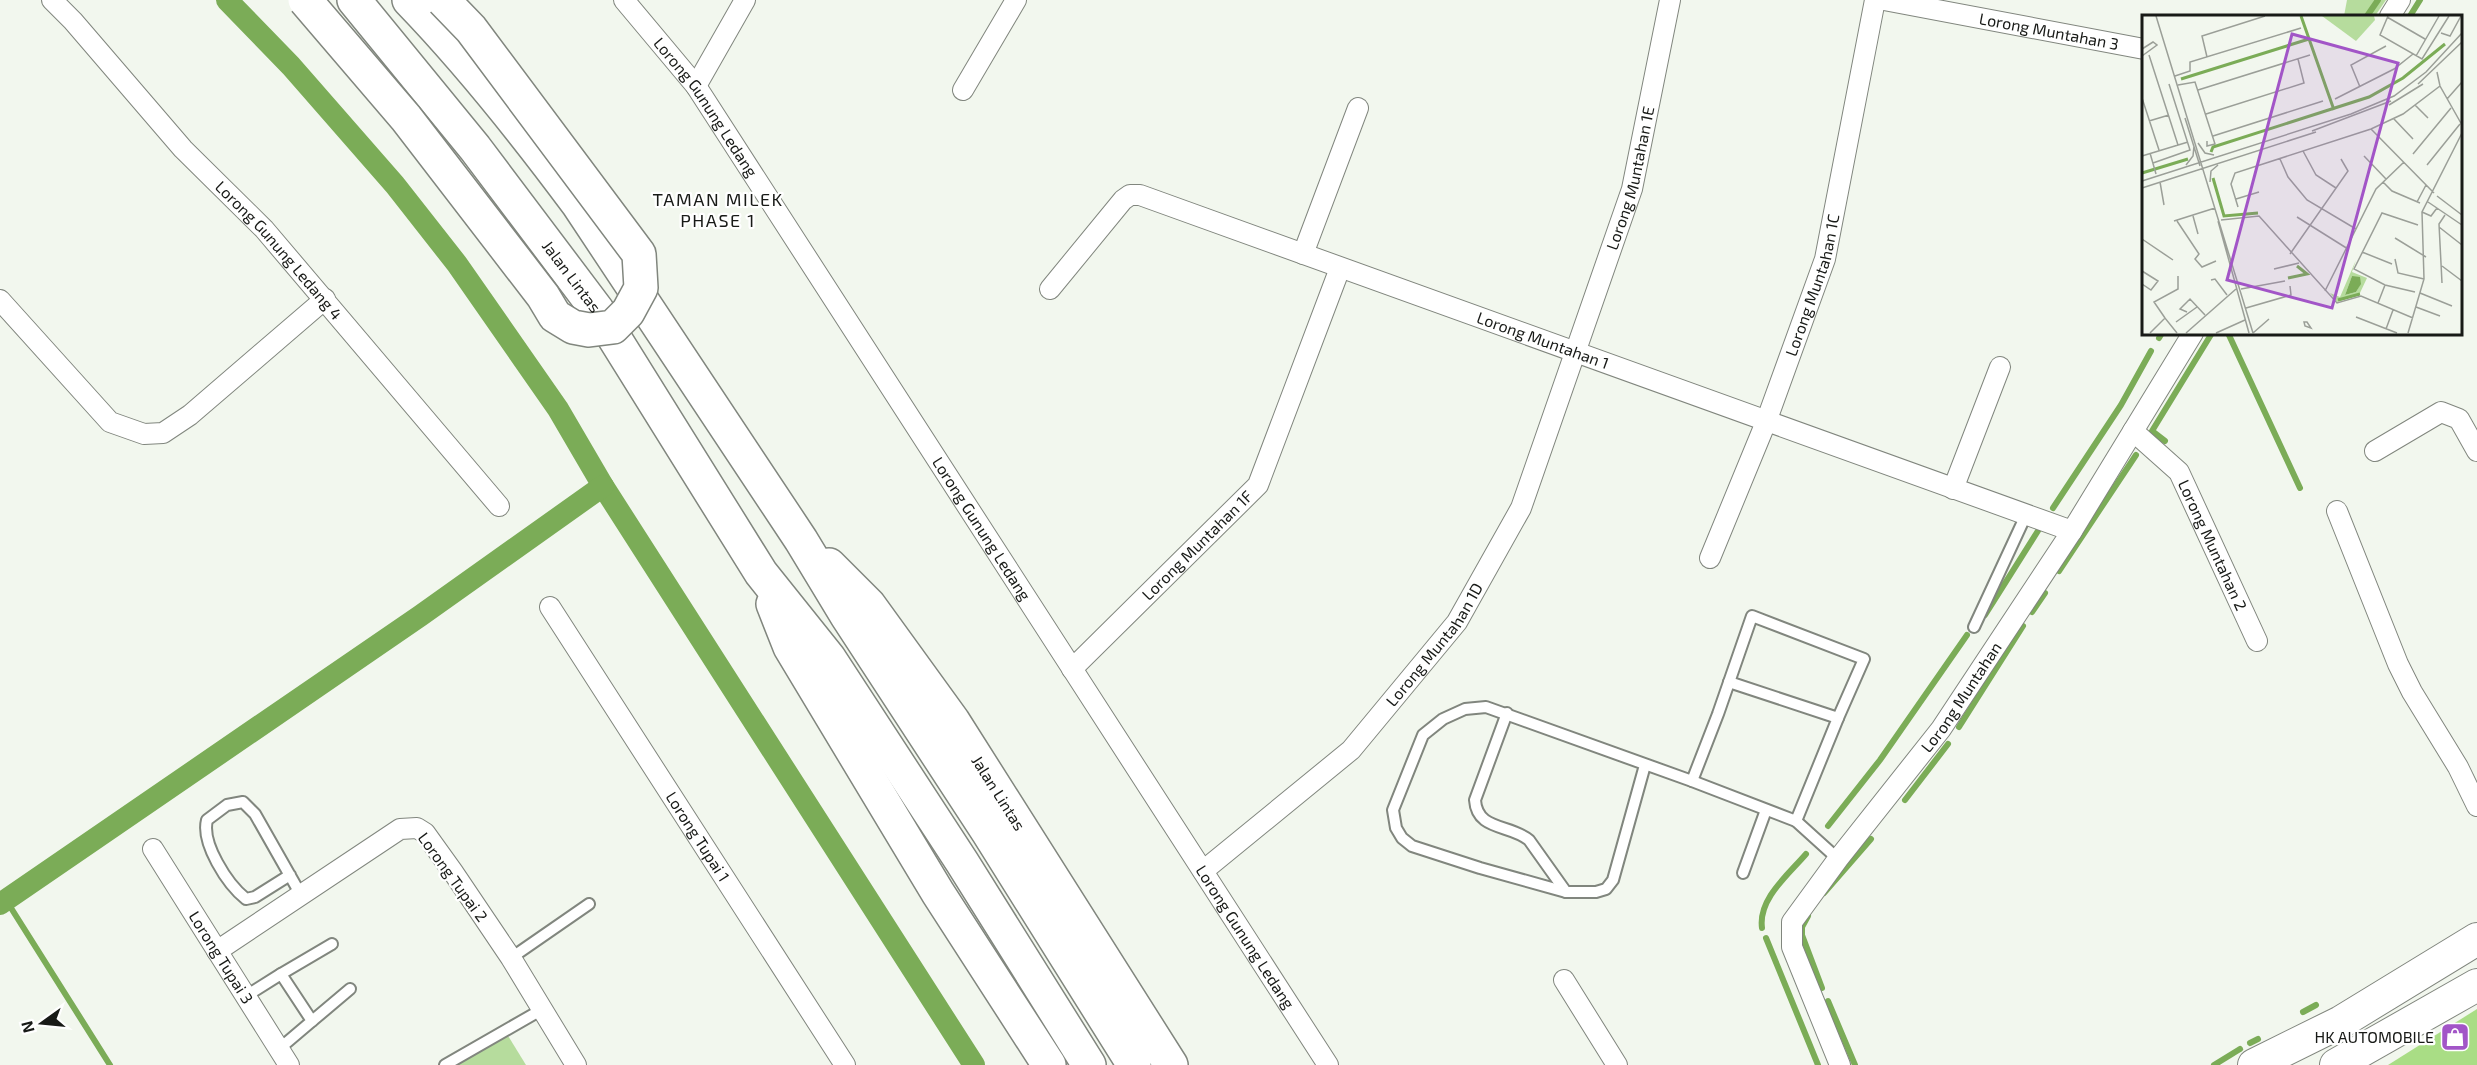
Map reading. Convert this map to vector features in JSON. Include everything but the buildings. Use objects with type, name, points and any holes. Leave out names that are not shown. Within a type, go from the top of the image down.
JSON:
[{"type":"highway","points":[[305,0],[406,118],[543,296],[555,316],[573,327],[590,330],[613,327],[628,312],[641,288],[639,254],[471,29],[443,0]]},
{"type":"highway","name":"Jalan Lintas","points":[[354,0],[475,148],[597,310],[761,573],[829,658],[962,862],[1089,1065]]},
{"type":"highway","name":"Jalan Lintas","points":[[409,0],[437,29],[578,204],[801,540],[847,616],[988,832],[1134,1065]]},
{"type":"highway","name":"Jalan Lintas","points":[[801,540],[846,579],[869,605],[953,721],[1172,1065]]},
{"type":"highway","name":"Jalan Lintas","points":[[761,573],[790,647],[938,893],[1049,1065]]},
{"type":"main road","points":[[2254,1065],[2341,1022],[2474,942]]},
{"type":"main road","points":[[2336,1065],[2477,985]]},
{"type":"street","name":"Lorong Gunung Ledang 4","points":[[51,0],[73,21],[183,149],[264,229],[499,506]]},
{"type":"street","name":"Lorong Gunung Ledang","points":[[624,0],[696,87],[1328,1065]]},
{"type":"street","points":[[696,87],[746,0]]},
{"type":"street","points":[[963,90],[1016,0]]},
{"type":"street","name":"Lorong Muntahan 1E","points":[[1575,353],[1632,189],[1670,0]]},
{"type":"street","name":"Lorong Muntahan 1C","points":[[1710,558],[1767,422],[1825,259],[1875,0]]},
{"type":"street","name":"Lorong Muntahan 3","points":[[1884,0],[2142,49]]},
{"type":"street","points":[[2391,15],[2400,0]]},
{"type":"street","points":[[1303,255],[1358,108]]},
{"type":"street","name":"Lorong Muntahan 1","points":[[1050,289],[1123,200],[1130,195],[1140,195],[2072,531]]},
{"type":"street","name":"Lorong Muntahan 1F","points":[[1072,669],[1258,485],[1340,268]]},
{"type":"street","points":[[0,300],[110,422],[144,434],[163,433],[190,415],[325,299]]},
{"type":"street","name":"Lorong Muntahan","points":[[1840,1065],[1792,947],[1792,922],[1838,859],[1941,729],[2072,531],[2192,334]]},
{"type":"street","name":"Lorong Muntahan 1D","points":[[1203,872],[1351,750],[1457,622],[1521,508],[1575,353]]},
{"type":"street","points":[[1953,489],[2000,367]]},
{"type":"street","points":[[2375,451],[2441,412],[2459,419],[2477,451]]},
{"type":"street","name":"Lorong Muntahan 2","points":[[2133,431],[2179,472],[2257,641]]},
{"type":"street","points":[[2337,511],[2398,664],[2412,692],[2458,767],[2477,806]]},
{"type":"street","name":"Lorong Tupai 1","points":[[550,607],[844,1065]]},
{"type":"street","name":"Lorong Tupai 2","points":[[217,951],[400,829],[417,828],[425,833],[511,958],[576,1065]]},
{"type":"street","name":"Lorong Tupai 3","points":[[153,849],[284,1057]]},
{"type":"street","points":[[1564,980],[1617,1065]]},
{"type":"lane","points":[[1974,627],[2026,515]]},
{"type":"lane","points":[[1692,781],[1752,616],[1864,659],[1796,821]]},
{"type":"lane","points":[[1729,682],[1838,718]]},
{"type":"lane","points":[[1645,765],[1613,880],[1606,889],[1596,892],[1566,892],[1480,868],[1412,846],[1402,838],[1396,828],[1393,810],[1423,735],[1443,719],[1466,710],[1486,707],[1692,781],[1796,821],[1838,859]]},
{"type":"lane","points":[[1507,713],[1475,800],[1476,810],[1485,821],[1523,835],[1529,840],[1566,892]]},
{"type":"lane","points":[[290,875],[255,897],[246,898],[237,892],[207,842],[204,830],[207,820],[226,805],[243,802],[255,814],[302,895]]},
{"type":"lane","points":[[1743,873],[1766,810]]},
{"type":"lane","points":[[511,958],[589,904]]},
{"type":"lane","points":[[246,996],[332,944]]},
{"type":"lane","points":[[281,974],[312,1021]]},
{"type":"lane","points":[[284,1057],[312,1021],[350,989]]},
{"type":"lane","points":[[445,1065],[541,1010]]},
{"type":"green space","points":[[2347,0],[2386,0],[2376,15],[2344,15]]},
{"type":"green space","points":[[502,1026],[526,1065],[439,1065]]},
{"type":"waterway","points":[[227,0],[291,66],[395,185],[457,264],[558,409],[603,486],[974,1065]]},
{"type":"waterway","points":[[2368,15],[2378,0]]},
{"type":"waterway","points":[[2411,15],[2420,0]]},
{"type":"waterway","points":[[2159,338],[2161,334]]},
{"type":"waterway","points":[[2165,441],[2152,431],[2211,334]]},
{"type":"waterway","points":[[2228,334],[2300,488]]},
{"type":"waterway","points":[[2053,508],[2121,405],[2151,351]]},
{"type":"waterway","points":[[2059,571],[2136,455]]},
{"type":"waterway","points":[[0,904],[420,616],[603,486]]},
{"type":"waterway","points":[[1985,615],[2041,526]]},
{"type":"waterway","points":[[2032,612],[2045,593]]},
{"type":"waterway","points":[[1959,727],[2023,626]]},
{"type":"waterway","points":[[1828,826],[1880,760],[1967,635]]},
{"type":"waterway","points":[[1905,800],[1948,744]]},
{"type":"waterway","points":[[1824,893],[1871,839]]},
{"type":"waterway","points":[[1762,928],[1762,917],[1769,897],[1806,854]]},
{"type":"waterway","points":[[6,900],[110,1065]]},
{"type":"waterway","points":[[1808,916],[1802,927],[1802,935],[1822,988]]},
{"type":"waterway","points":[[1766,938],[1818,1065]]},
{"type":"waterway","points":[[1828,1001],[1855,1065]]},
{"type":"waterway","points":[[2303,1012],[2316,1005]]},
{"type":"waterway","points":[[2250,1043],[2258,1039]]},
{"type":"waterway","points":[[2214,1065],[2240,1049]]},
{"type":"place","name":"HK AUTOMOBILE","points":[[2455,1037]]},
{"type":"district","name":"TAMAN MILEK PHASE 1","points":[[718,210]]}]
